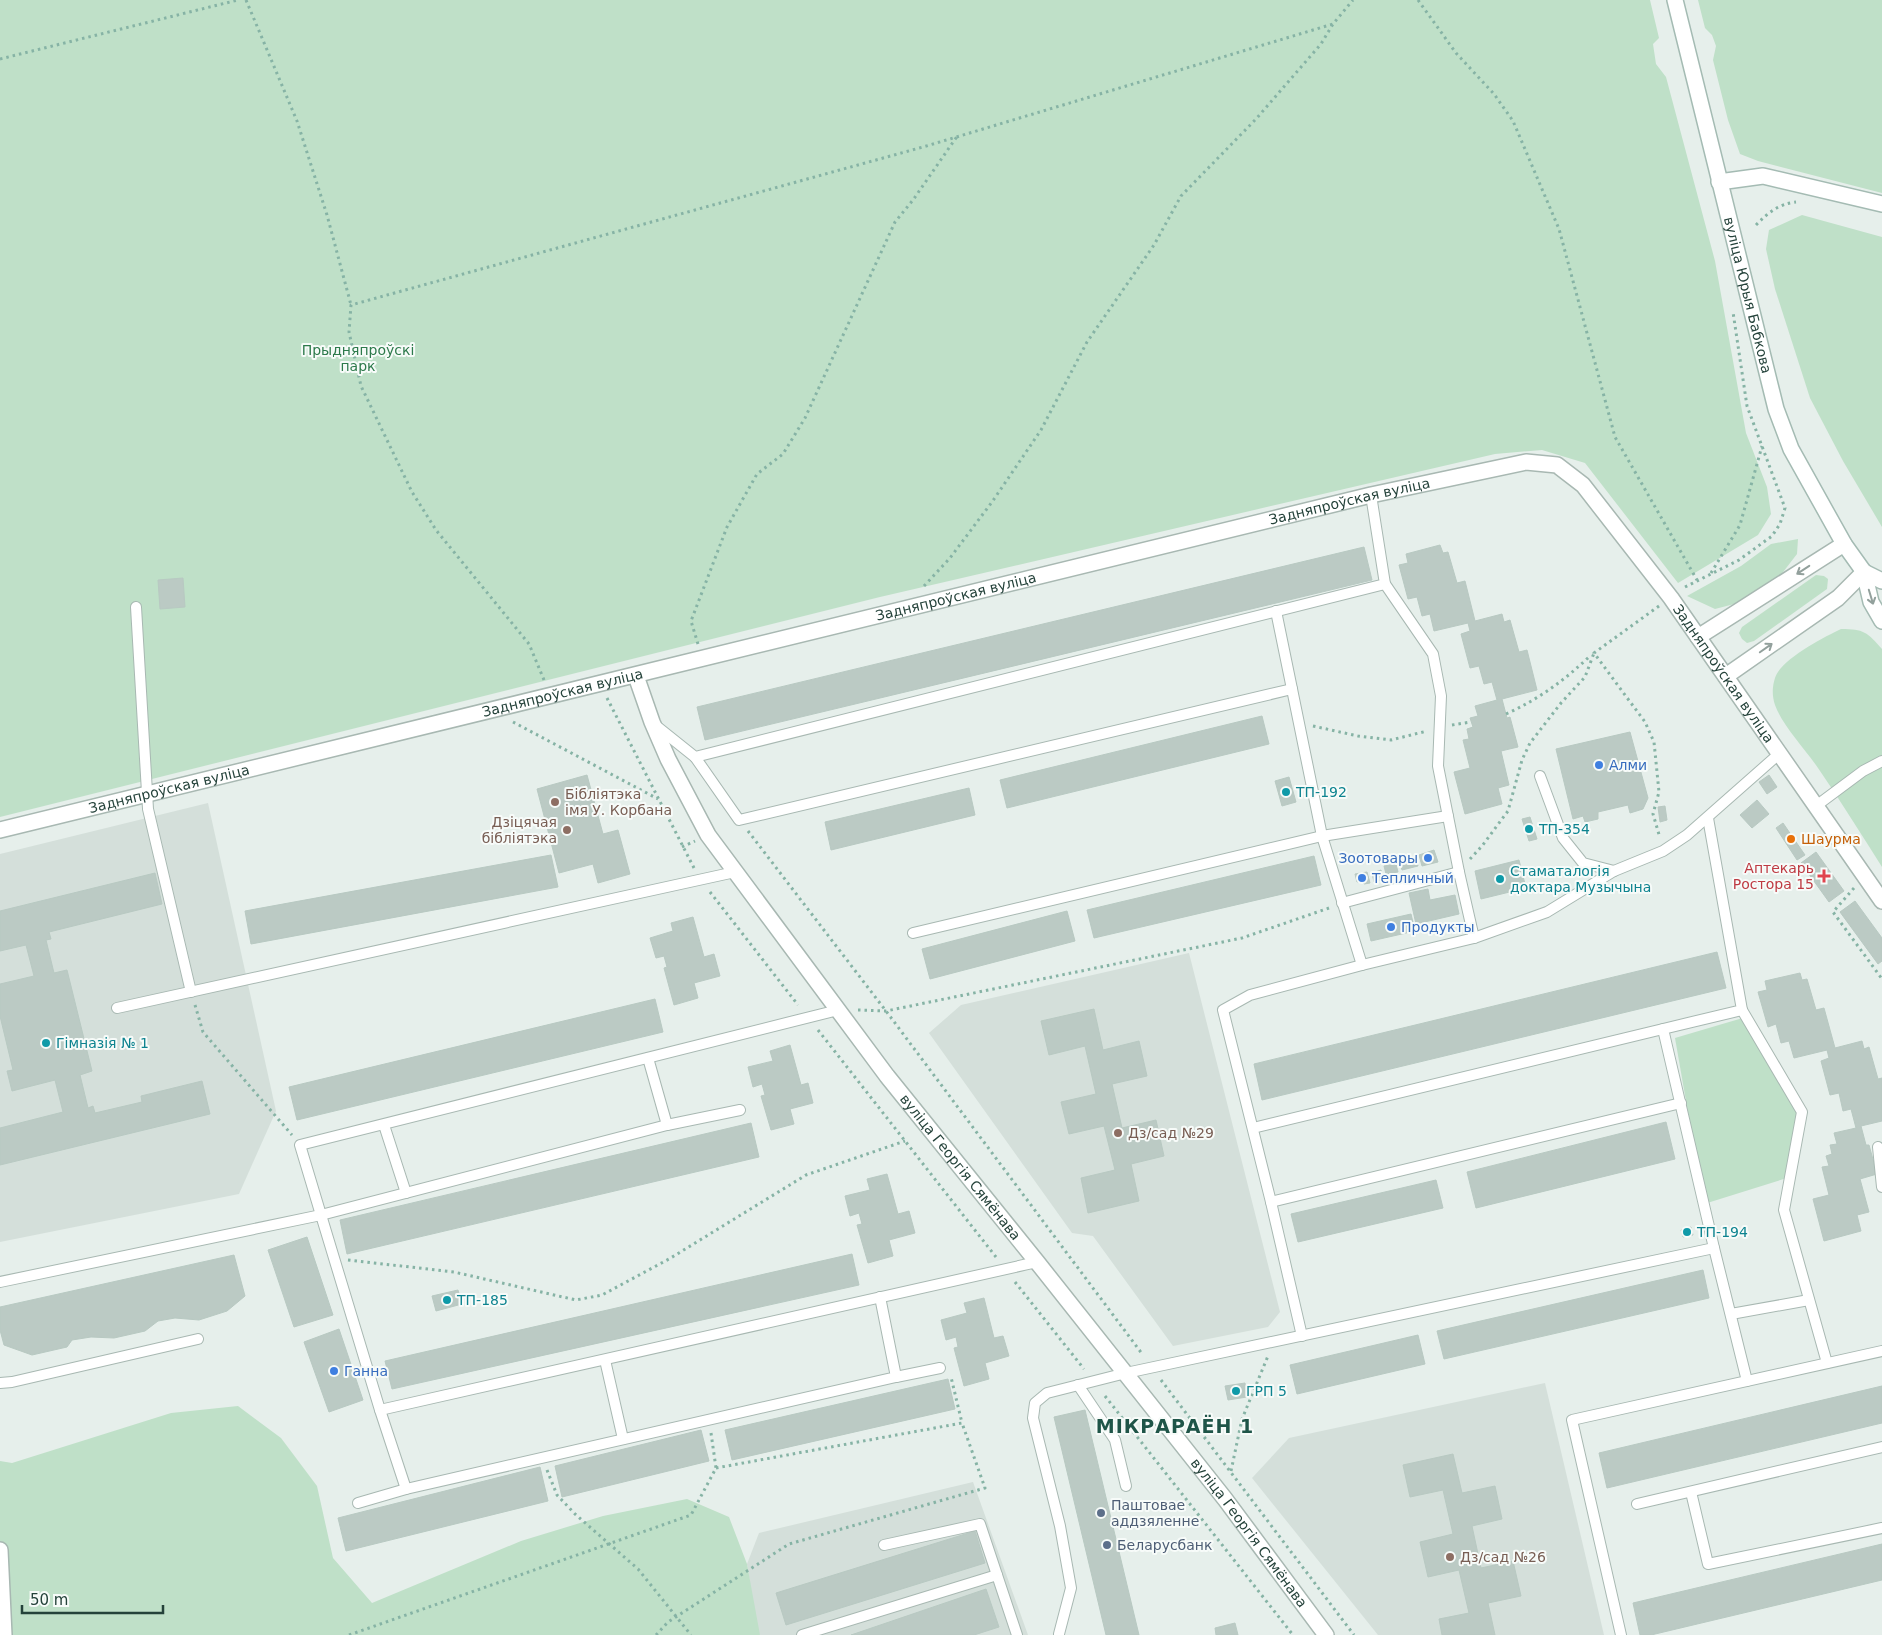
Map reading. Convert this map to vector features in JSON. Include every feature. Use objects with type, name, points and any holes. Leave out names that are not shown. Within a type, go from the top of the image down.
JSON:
[{"type":"street","name":"вуліца Юрыя Бабкова","points":[[1675,0],[1776,409],[1791,449],[1844,544],[1864,572]]},
{"type":"street","points":[[1719,182],[1763,176],[1882,204]]},
{"type":"street","name":"Задняпроўская вуліца","points":[[0,830],[552,696],[639,683],[703,658],[1371,495],[1526,462],[1557,465],[1583,485],[1671,598],[1882,901]]},
{"type":"street","points":[[1698,637],[1844,544]]},
{"type":"street","points":[[1864,572],[1882,581]]},
{"type":"street","points":[[1864,572],[1871,602],[1882,620]]},
{"type":"street","points":[[1726,676],[1838,598],[1864,572]]},
{"type":"street","name":"вуліца Георгія Сямёнава","points":[[639,683],[652,722],[668,759],[708,835],[887,1076],[1226,1499],[1326,1635]]},
{"type":"street","points":[[0,1550],[4,1635]]},
{"type":"lane","points":[[1371,495],[1384,584],[1433,654],[1442,696],[1438,766],[1474,938]]},
{"type":"lane","points":[[695,757],[1384,584]]},
{"type":"lane","points":[[136,607],[148,809],[191,992]]},
{"type":"lane","points":[[1276,612],[1322,836],[1362,965]]},
{"type":"lane","points":[[652,722],[695,757],[739,820],[1292,689]]},
{"type":"lane","points":[[1302,1336],[1223,1010],[1250,995],[1474,938],[1547,912],[1614,871],[1663,851],[1687,835],[1780,753]]},
{"type":"lane","points":[[1816,806],[1863,771],[1882,760]]},
{"type":"lane","points":[[1540,776],[1563,838],[1583,863],[1614,871]]},
{"type":"lane","points":[[913,932],[1322,836],[1448,816]]},
{"type":"lane","points":[[1708,818],[1742,1010],[1802,1112],[1784,1210],[1827,1363]]},
{"type":"lane","points":[[117,1008],[735,872]]},
{"type":"lane","points":[[1342,903],[1459,872]]},
{"type":"lane","points":[[406,1488],[380,1410],[300,1144],[384,1125],[838,1010]]},
{"type":"lane","points":[[1253,1128],[1742,1010]]},
{"type":"lane","points":[[1663,1029],[1747,1381]]},
{"type":"lane","points":[[648,1058],[667,1126]]},
{"type":"lane","points":[[1271,1202],[1680,1103]]},
{"type":"lane","points":[[0,1282],[321,1215],[667,1126],[740,1110]]},
{"type":"lane","points":[[384,1125],[406,1193]]},
{"type":"lane","points":[[1878,1147],[1882,1187]]},
{"type":"lane","points":[[1059,1634],[1072,1588],[1060,1526],[1033,1418],[1035,1403],[1047,1393],[1152,1367],[1714,1248]]},
{"type":"lane","points":[[380,1410],[1037,1262]]},
{"type":"lane","points":[[880,1297],[896,1377]]},
{"type":"lane","points":[[1731,1314],[1809,1300]]},
{"type":"lane","points":[[0,1383],[12,1382],[198,1339]]},
{"type":"lane","points":[[1621,1635],[1572,1420],[1882,1351]]},
{"type":"lane","points":[[605,1360],[623,1439]]},
{"type":"lane","points":[[358,1503],[406,1488],[940,1368]]},
{"type":"lane","points":[[1078,1385],[1115,1440],[1126,1486]]},
{"type":"lane","points":[[1637,1504],[1882,1448]]},
{"type":"lane","points":[[1691,1492],[1708,1564],[1882,1528]]},
{"type":"lane","points":[[884,1545],[980,1524],[1017,1635]]},
{"type":"lane","points":[[802,1635],[997,1575]]},
{"type":"path","points":[[0,60],[238,0]]},
{"type":"path","points":[[246,0],[297,121],[327,215],[351,305],[349,332],[362,386],[412,492],[436,530],[529,644],[552,696]]},
{"type":"path","points":[[920,588],[928,583],[950,558],[992,502],[1041,430],[1087,342],[1154,245],[1181,196],[1256,119],[1321,44],[1333,24],[1353,0]]},
{"type":"path","points":[[1418,0],[1456,53],[1494,94],[1513,121],[1559,229],[1615,437],[1697,580]]},
{"type":"path","points":[[351,305],[923,147],[1333,24]]},
{"type":"path","points":[[703,658],[691,621],[727,527],[758,474],[783,454],[805,418],[895,222],[913,200],[958,135]]},
{"type":"path","points":[[1756,225],[1771,210],[1794,202],[1803,203]]},
{"type":"path","points":[[1685,587],[1739,560],[1772,536],[1786,508],[1747,406],[1732,308]]},
{"type":"path","points":[[1711,574],[1740,525],[1762,446]]},
{"type":"path","points":[[1506,714],[1532,702],[1573,672],[1594,653],[1660,606],[1654,599]]},
{"type":"path","points":[[1594,653],[1645,722],[1654,742],[1660,792],[1654,814],[1663,851]]},
{"type":"path","points":[[1459,872],[1482,846],[1508,810],[1522,760],[1530,743],[1584,677],[1594,653]]},
{"type":"path","points":[[598,700],[607,698],[639,683]]},
{"type":"path","points":[[607,698],[700,880],[1293,1635]]},
{"type":"path","points":[[521,719],[511,721],[658,800]]},
{"type":"path","points":[[1299,723],[1358,736],[1390,740],[1440,727]]},
{"type":"path","points":[[739,820],[886,1011],[1354,1635]]},
{"type":"path","points":[[1851,881],[1855,887],[1833,912],[1882,979]]},
{"type":"path","points":[[838,1010],[886,1011],[1242,938],[1342,903]]},
{"type":"path","points":[[191,992],[203,1032],[300,1144]]},
{"type":"path","points":[[334,1258],[454,1272],[576,1300],[602,1295],[669,1259],[806,1175],[905,1141]]},
{"type":"path","points":[[1226,1499],[1242,1419],[1268,1356],[1284,1340]]},
{"type":"path","points":[[656,1635],[676,1616],[789,1544],[984,1488],[962,1423],[950,1372],[940,1368]]},
{"type":"path","points":[[349,1635],[690,1516],[716,1468],[708,1420]]},
{"type":"path","points":[[716,1468],[962,1423]]},
{"type":"path","points":[[543,1457],[557,1495],[575,1514],[638,1569],[691,1635]]},
{"type":"shaded area","points":[[208,803],[276,1111],[239,1194],[0,1242],[0,854]]},
{"type":"shaded area","name":"Дз/сад №29","points":[[1189,953],[1280,1312],[1268,1327],[1173,1346],[1093,1236],[1072,1233],[929,1033],[961,1005]]},
{"type":"shaded area","name":"Дз/сад №26","points":[[1545,1383],[1604,1635],[1378,1635],[1252,1478],[1289,1438]]},
{"type":"shaded area","points":[[973,1482],[1028,1635],[760,1635],[757,1629],[747,1564],[759,1533]]},
{"type":"green space","name":"Прыдняпроўскі парк","points":[[0,0],[1650,0],[1659,38],[1653,44],[1656,64],[1666,77],[1715,261],[1746,433],[1767,487],[1771,514],[1758,535],[1678,583],[1585,463],[1542,450],[1495,454],[880,597],[0,817]]},
{"type":"green space","points":[[1698,0],[1882,0],[1882,193],[1758,161],[1740,154],[1728,120],[1713,60],[1716,46],[1712,35],[1705,28]]},
{"type":"green space","points":[[1802,215],[1882,237],[1882,527],[1843,461],[1810,398],[1775,289],[1766,249],[1769,230]]},
{"type":"green space","points":[[1798,539],[1797,554],[1780,576],[1738,603],[1715,609],[1687,596],[1741,566],[1771,544]]},
{"type":"green space","points":[[1816,575],[1824,576],[1828,579],[1827,589],[1754,641],[1747,643],[1742,639],[1739,633],[1742,627]]},
{"type":"green space","points":[[1841,629],[1865,633],[1882,649],[1882,867],[1826,780],[1783,721],[1773,698],[1775,678],[1785,664],[1804,650]]},
{"type":"green space","points":[[1746,1017],[1802,1112],[1790,1177],[1704,1204],[1675,1038]]},
{"type":"green space","points":[[238,1406],[281,1438],[317,1486],[333,1558],[372,1603],[521,1541],[603,1516],[687,1499],[729,1517],[747,1564],[760,1635],[0,1635],[0,1461],[12,1463],[171,1413]]},
{"type":"building","points":[[1440,545],[1443,553],[1448,552],[1457,583],[1465,581],[1475,621],[1502,614],[1504,622],[1510,620],[1519,652],[1527,650],[1537,690],[1502,699],[1507,718],[1510,717],[1518,747],[1501,751],[1509,785],[1498,788],[1502,804],[1465,814],[1454,772],[1470,768],[1463,740],[1469,739],[1467,729],[1473,727],[1470,718],[1478,716],[1475,706],[1497,700],[1492,682],[1484,684],[1479,666],[1470,668],[1461,634],[1470,631],[1468,623],[1434,631],[1430,614],[1422,616],[1417,597],[1408,599],[1399,565],[1408,563],[1406,554]]},
{"type":"building","points":[[1364,547],[1372,580],[705,740],[697,707]]},
{"type":"building","points":[[183,578],[185,607],[160,609],[158,580]]},
{"type":"building","points":[[1262,716],[1269,744],[1007,808],[1000,780]]},
{"type":"building","name":"Алми","points":[[1630,732],[1648,798],[1643,809],[1630,813],[1628,805],[1598,812],[1598,819],[1585,822],[1583,816],[1573,819],[1556,749]]},
{"type":"building","points":[[587,775],[603,834],[618,830],[630,874],[598,883],[593,864],[559,873],[537,789]]},
{"type":"building","points":[[1769,775],[1777,787],[1767,794],[1759,782]]},
{"type":"building","name":"ТП-192","points":[[1289,777],[1296,802],[1282,806],[1275,781]]},
{"type":"building","points":[[969,788],[975,815],[831,850],[825,822]]},
{"type":"building","points":[[1757,800],[1769,814],[1752,828],[1740,815]]},
{"type":"building","points":[[1665,806],[1667,820],[1660,822],[1658,807]]},
{"type":"building","name":"ТП-354","points":[[1530,817],[1537,839],[1529,841],[1522,819]]},
{"type":"building","points":[[1783,823],[1805,855],[1797,860],[1776,828]]},
{"type":"building","name":"Зоотовары","points":[[1434,850],[1438,862],[1422,866],[1419,855]]},
{"type":"building","points":[[1816,852],[1844,891],[1829,902],[1801,863]]},
{"type":"building","points":[[551,855],[558,887],[251,944],[245,911]]},
{"type":"building","points":[[1314,856],[1321,885],[1094,938],[1087,910]]},
{"type":"building","points":[[1416,856],[1418,866],[1402,870],[1399,861]]},
{"type":"building","name":"Стаматалогія доктара Музычына","points":[[1519,860],[1526,888],[1481,899],[1475,871]]},
{"type":"building","points":[[1396,864],[1398,872],[1386,874],[1384,866]]},
{"type":"building","points":[[1381,870],[1383,879],[1374,882],[1372,873]]},
{"type":"building","name":"Тепличный","points":[[1367,872],[1370,883],[1357,882],[1355,874]]},
{"type":"building","name":"Гімназія № 1","points":[[155,873],[162,904],[49,932],[51,939],[46,940],[54,973],[67,970],[92,1071],[80,1075],[88,1108],[93,1106],[95,1113],[142,1102],[141,1096],[202,1081],[210,1114],[0,1165],[0,1128],[63,1112],[55,1080],[12,1091],[7,1071],[13,1070],[0,1016],[0,984],[34,976],[26,945],[0,951],[0,911]]},
{"type":"building","points":[[1428,889],[1430,900],[1455,895],[1459,914],[1416,924],[1409,893]]},
{"type":"building","points":[[1855,901],[1882,938],[1882,961],[1878,964],[1840,912]]},
{"type":"building","points":[[1067,911],[1075,941],[930,979],[922,949]]},
{"type":"building","name":"Продукты","points":[[1411,914],[1415,931],[1371,941],[1367,924]]},
{"type":"building","points":[[693,917],[704,957],[714,954],[720,976],[694,983],[698,998],[674,1005],[664,968],[667,967],[664,956],[656,958],[650,938],[673,931],[671,923]]},
{"type":"building","points":[[1717,952],[1726,988],[1262,1100],[1254,1064]]},
{"type":"building","points":[[1800,973],[1802,980],[1807,979],[1816,1010],[1824,1008],[1835,1048],[1862,1041],[1864,1049],[1869,1047],[1878,1079],[1882,1078],[1882,1121],[1861,1126],[1866,1145],[1869,1145],[1877,1174],[1860,1179],[1869,1212],[1857,1215],[1861,1231],[1824,1241],[1813,1199],[1829,1195],[1822,1167],[1829,1166],[1826,1156],[1832,1154],[1830,1145],[1837,1144],[1834,1133],[1856,1128],[1851,1109],[1843,1111],[1839,1093],[1830,1095],[1821,1061],[1829,1058],[1827,1050],[1794,1058],[1789,1041],[1781,1043],[1776,1024],[1768,1027],[1758,992],[1767,990],[1765,981]]},
{"type":"building","points":[[655,999],[663,1032],[297,1120],[289,1087]]},
{"type":"building","points":[[1094,1009],[1103,1050],[1139,1041],[1147,1076],[1112,1084],[1122,1128],[1156,1120],[1164,1156],[1131,1164],[1139,1201],[1088,1213],[1081,1178],[1115,1170],[1104,1126],[1069,1134],[1061,1102],[1096,1094],[1085,1046],[1049,1055],[1041,1021]]},
{"type":"building","points":[[790,1045],[801,1085],[808,1083],[813,1103],[790,1109],[794,1124],[771,1130],[761,1096],[765,1095],[762,1084],[753,1087],[748,1067],[773,1061],[770,1051]]},
{"type":"building","points":[[1666,1122],[1675,1159],[1476,1208],[1467,1172]]},
{"type":"building","points":[[751,1123],[759,1157],[347,1254],[340,1220]]},
{"type":"building","points":[[887,1174],[898,1214],[909,1211],[915,1233],[889,1240],[893,1256],[868,1263],[857,1225],[862,1224],[859,1213],[850,1216],[845,1196],[870,1190],[867,1179]]},
{"type":"building","points":[[1436,1180],[1443,1208],[1298,1242],[1291,1214]]},
{"type":"building","name":"ТП-194","points":[[1691,1227],[1693,1235],[1683,1237],[1681,1230]]},
{"type":"building","points":[[307,1237],[333,1315],[294,1327],[268,1250]]},
{"type":"building","points":[[852,1254],[859,1285],[392,1389],[385,1361]]},
{"type":"building","points":[[234,1255],[245,1296],[227,1311],[199,1320],[175,1318],[158,1321],[145,1331],[114,1338],[91,1337],[72,1340],[67,1347],[32,1355],[4,1345],[0,1330],[0,1307]]},
{"type":"building","points":[[1703,1270],[1709,1298],[1444,1359],[1437,1331]]},
{"type":"building","name":"ТП-185","points":[[458,1290],[462,1304],[436,1311],[432,1296]]},
{"type":"building","points":[[984,1298],[994,1338],[1003,1336],[1009,1356],[985,1363],[989,1379],[964,1386],[954,1348],[958,1347],[956,1337],[946,1340],[941,1320],[967,1313],[964,1303]]},
{"type":"building","name":"Ганна","points":[[339,1329],[363,1400],[329,1412],[304,1342]]},
{"type":"building","points":[[1418,1335],[1425,1364],[1297,1394],[1290,1365]]},
{"type":"building","points":[[948,1379],[955,1409],[732,1460],[725,1430]]},
{"type":"building","name":"ГРП 5","points":[[1245,1383],[1247,1397],[1228,1400],[1225,1386]]},
{"type":"building","points":[[1882,1386],[1882,1423],[1607,1488],[1599,1453]]},
{"type":"building","points":[[1085,1410],[1139,1635],[1106,1635],[1054,1417]]},
{"type":"building","points":[[701,1430],[709,1461],[562,1497],[555,1466]]},
{"type":"building","points":[[1453,1454],[1462,1493],[1495,1486],[1502,1519],[1472,1526],[1481,1568],[1513,1561],[1521,1596],[1488,1603],[1495,1635],[1442,1635],[1439,1619],[1469,1613],[1459,1570],[1428,1577],[1420,1542],[1453,1534],[1443,1490],[1410,1497],[1403,1465]]},
{"type":"building","points":[[540,1467],[548,1501],[346,1551],[338,1518]]},
{"type":"building","points":[[975,1531],[985,1563],[786,1625],[776,1593]]},
{"type":"building","points":[[1882,1544],[1882,1580],[1651,1635],[1640,1635],[1633,1603]]},
{"type":"building","points":[[986,1589],[999,1627],[974,1635],[851,1635]]},
{"type":"building","points":[[1235,1623],[1238,1635],[1216,1635],[1215,1628]]},
{"type":"place","name":"Алми","points":[[1599,765]]},
{"type":"place","name":"ТП-192","points":[[1286,792]]},
{"type":"place","name":"Бібліятэка імя У. Корбана","points":[[555,802]]},
{"type":"place","name":"ТП-354","points":[[1529,829]]},
{"type":"place","name":"Дзіцячая бібліятэка","points":[[567,830]]},
{"type":"place","name":"Шаурма","points":[[1791,839]]},
{"type":"place","name":"Зоотовары","points":[[1428,858]]},
{"type":"place","name":"Аптекарь Ростора 15","points":[[1824,876]]},
{"type":"place","name":"Тепличный","points":[[1362,878]]},
{"type":"place","name":"Стаматалогія доктара Музычына","points":[[1500,879]]},
{"type":"place","name":"Продукты","points":[[1391,927]]},
{"type":"place","name":"Гімназія № 1","points":[[46,1043]]},
{"type":"place","name":"Дз/сад №29","points":[[1118,1133]]},
{"type":"place","name":"ТП-194","points":[[1687,1232]]},
{"type":"place","name":"ТП-185","points":[[447,1300]]},
{"type":"place","name":"Ганна","points":[[334,1371]]},
{"type":"place","name":"ГРП 5","points":[[1236,1391]]},
{"type":"place","name":"Паштовае аддзяленне","points":[[1101,1513]]},
{"type":"place","name":"Беларусбанк","points":[[1107,1545]]},
{"type":"place","name":"Дз/сад №26","points":[[1450,1557]]},
{"type":"district","name":"МІКРАРАЁН 1","points":[[1175,1426]]}]
